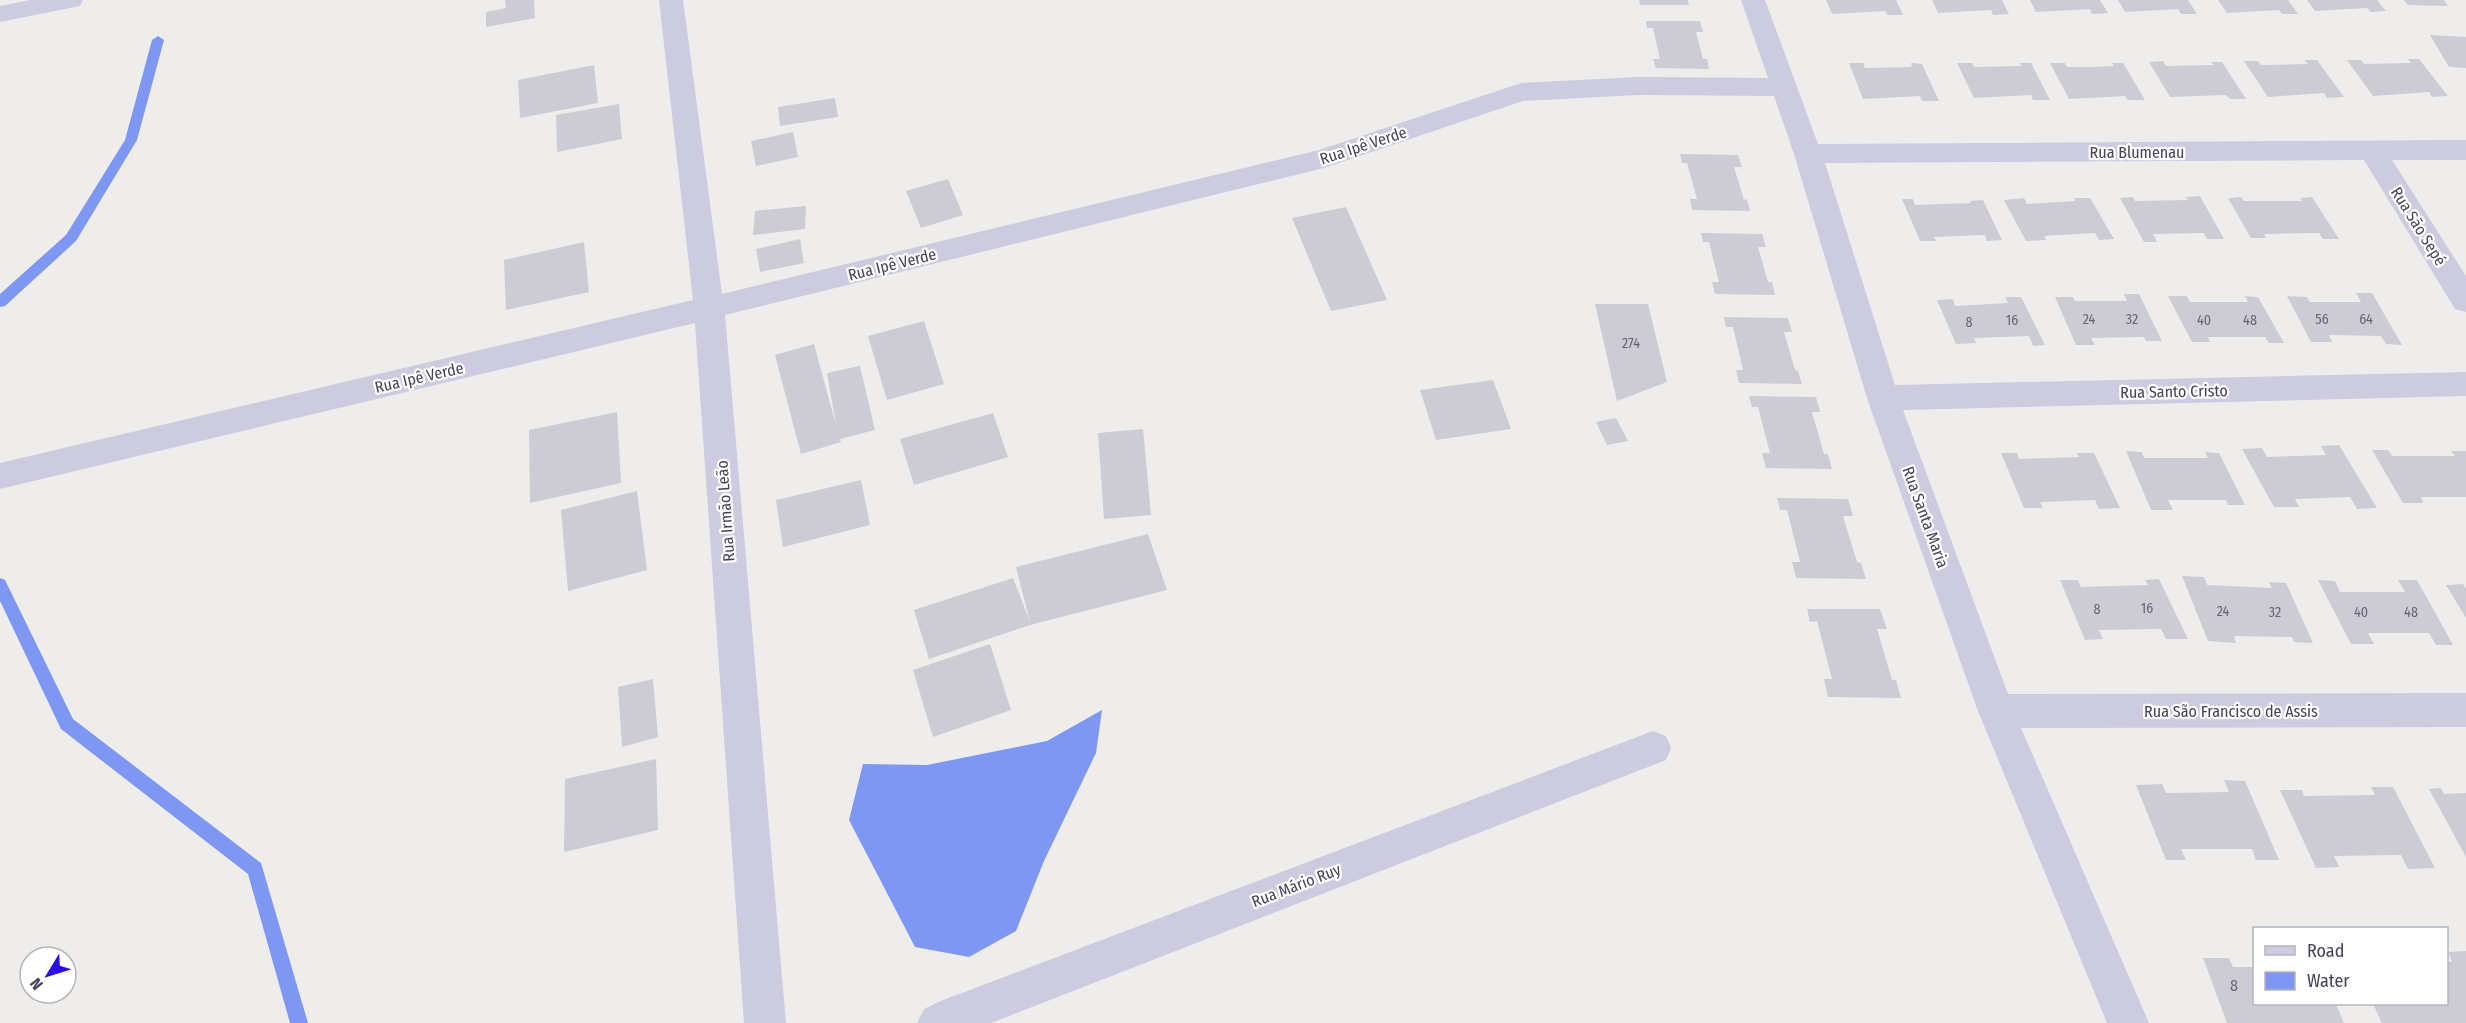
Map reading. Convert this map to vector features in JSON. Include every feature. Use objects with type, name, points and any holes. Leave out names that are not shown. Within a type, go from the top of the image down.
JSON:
[{"type":"street","points":[[0,14],[71,0]]},
{"type":"street","name":"Rua Irmão Leão","points":[[671,0],[709,308],[765,1023]]},
{"type":"street","name":"Rua Santa Maria","points":[[1753,0],[1808,154],[1883,398],[1996,711],[2128,1023]]},
{"type":"street","name":"Rua Ipê Verde","points":[[0,476],[709,308],[1324,158],[1521,92],[1638,86],[1784,87]]},
{"type":"street","name":"Rua São Sepé","points":[[2372,150],[2466,301]]},
{"type":"street","name":"Rua Blumenau","points":[[1808,154],[2466,150]]},
{"type":"street","name":"Rua Santo Cristo","points":[[1883,398],[2466,384]]},
{"type":"street","name":"Rua São Francisco de Assis","points":[[1996,711],[2466,711]]},
{"type":"street","name":"Rua Mário Ruy","points":[[938,1023],[1653,748]]},
{"type":"water","points":[[1102,710],[1096,753],[1044,861],[1016,931],[969,957],[915,947],[849,820],[863,764],[927,765],[1047,741]]},
{"type":"building","points":[[505,0],[534,0],[535,18],[486,27],[486,12],[506,8]]},
{"type":"building","points":[[1639,0],[1688,0],[1689,5],[1640,5]]},
{"type":"building","points":[[1826,0],[1896,0],[1903,15],[1887,15],[1886,11],[1832,14]]},
{"type":"building","points":[[1932,0],[2002,0],[2009,14],[1993,15],[1991,10],[1938,13]]},
{"type":"building","points":[[2030,0],[2100,0],[2108,13],[2092,14],[2090,9],[2036,12]]},
{"type":"building","points":[[2118,0],[2188,0],[2197,14],[2181,14],[2178,9],[2125,12]]},
{"type":"building","points":[[2218,0],[2288,0],[2298,14],[2282,14],[2279,10],[2227,13]]},
{"type":"building","points":[[2307,0],[2377,0],[2386,11],[2371,12],[2367,8],[2315,11]]},
{"type":"building","points":[[2404,0],[2444,0],[2448,6],[2408,5]]},
{"type":"building","points":[[1646,21],[1700,21],[1703,32],[1696,32],[1703,59],[1707,59],[1709,69],[1656,68],[1653,59],[1660,59],[1653,28],[1647,28]]},
{"type":"building","points":[[2430,35],[2466,37],[2466,68],[2449,67]]},
{"type":"building","points":[[2408,59],[2419,59],[2448,96],[2432,97],[2429,92],[2373,96],[2347,60],[2361,60],[2364,64],[2411,63]]},
{"type":"building","points":[[2305,60],[2317,60],[2344,97],[2327,98],[2324,93],[2268,97],[2244,61],[2258,61],[2261,65],[2308,64]]},
{"type":"building","points":[[2163,61],[2166,66],[2214,65],[2211,62],[2222,62],[2246,99],[2230,99],[2226,95],[2170,97],[2149,62]]},
{"type":"building","points":[[1849,63],[1863,63],[1865,68],[1912,67],[1911,63],[1922,64],[1939,101],[1922,101],[1920,96],[1863,99]]},
{"type":"building","points":[[1957,63],[1972,63],[1974,67],[2021,66],[2020,63],[2031,63],[2050,100],[2033,100],[2031,95],[1974,98]]},
{"type":"building","points":[[2050,63],[2065,63],[2067,67],[2090,67],[2114,66],[2112,63],[2123,63],[2145,100],[2128,100],[2125,96],[2069,99]]},
{"type":"building","points":[[594,65],[598,103],[520,118],[518,80]]},
{"type":"building","points":[[835,98],[838,117],[780,126],[778,107]]},
{"type":"building","points":[[619,104],[622,139],[557,152],[556,115]]},
{"type":"building","points":[[793,132],[798,157],[756,166],[751,141]]},
{"type":"building","points":[[1680,154],[1738,155],[1742,167],[1734,167],[1744,200],[1747,199],[1750,211],[1692,210],[1690,199],[1697,199],[1687,163],[1682,163]]},
{"type":"building","points":[[948,179],[963,215],[921,228],[906,191]]},
{"type":"building","points":[[2200,196],[2224,239],[2207,239],[2204,233],[2153,234],[2157,242],[2144,242],[2120,198],[2133,197],[2135,201],[2188,200],[2186,197]]},
{"type":"building","points":[[2241,197],[2244,201],[2302,201],[2300,198],[2312,197],[2339,239],[2323,239],[2319,233],[2264,234],[2266,238],[2251,238],[2228,198]]},
{"type":"building","points":[[2024,198],[2027,204],[2090,198],[2114,239],[2099,240],[2095,233],[2044,236],[2046,240],[2026,241],[2004,200]]},
{"type":"building","points":[[1902,199],[1913,199],[1915,205],[1971,203],[1970,201],[1983,200],[2002,240],[1987,241],[1985,235],[1934,237],[1936,241],[1920,241]]},
{"type":"building","points":[[806,206],[805,229],[753,235],[755,211]]},
{"type":"building","points":[[1346,207],[1387,300],[1331,311],[1292,218]]},
{"type":"building","points":[[1701,233],[1762,234],[1766,247],[1758,247],[1768,282],[1772,282],[1775,295],[1715,294],[1712,282],[1719,282],[1709,242],[1703,242]]},
{"type":"building","points":[[800,239],[804,263],[760,272],[756,249]]},
{"type":"building","points":[[584,242],[589,292],[506,310],[504,260]]},
{"type":"building","points":[[2356,293],[2372,293],[2402,345],[2386,344],[2381,336],[2329,335],[2332,342],[2311,342],[2287,296],[2307,297],[2310,302],[2361,302]]},
{"type":"building","points":[[2124,294],[2139,294],[2162,341],[2146,341],[2144,337],[2091,338],[2095,345],[2076,345],[2055,297],[2073,297],[2075,301],[2127,301]]},
{"type":"building","points":[[2168,296],[2187,296],[2190,302],[2248,302],[2245,296],[2258,297],[2284,343],[2269,343],[2265,337],[2208,337],[2210,342],[2192,342]]},
{"type":"building","points":[[2005,297],[2021,297],[2045,345],[2033,346],[2029,336],[1974,338],[1976,343],[1956,344],[1937,300],[1953,299],[1955,306],[2008,303]]},
{"type":"building","points":[[1595,304],[1648,304],[1667,382],[1617,401]]},
{"type":"building","points":[[1724,317],[1788,318],[1792,332],[1784,332],[1795,370],[1798,371],[1802,384],[1739,383],[1736,370],[1743,370],[1733,327],[1726,327]]},
{"type":"building","points":[[924,321],[944,384],[887,400],[868,336]]},
{"type":"building","points":[[814,344],[836,425],[827,373],[860,366],[875,430],[840,439],[841,442],[801,454],[775,355]]},
{"type":"building","points":[[1493,380],[1511,429],[1436,440],[1420,390]]},
{"type":"building","points":[[1749,396],[1816,397],[1820,412],[1812,412],[1824,454],[1828,454],[1832,469],[1766,468],[1762,453],[1770,453],[1758,407],[1752,407]]},
{"type":"building","points":[[617,412],[621,483],[530,503],[529,430]]},
{"type":"building","points":[[993,413],[1008,457],[914,485],[900,439]]},
{"type":"building","points":[[1616,418],[1628,441],[1607,445],[1596,422]]},
{"type":"building","points":[[1143,429],[1151,515],[1104,519],[1098,433]]},
{"type":"building","points":[[2339,445],[2377,508],[2357,509],[2350,497],[2295,499],[2299,507],[2274,507],[2242,449],[2262,448],[2267,457],[2326,455],[2321,446]]},
{"type":"building","points":[[2372,450],[2388,450],[2392,456],[2455,456],[2451,451],[2466,451],[2466,497],[2421,497],[2423,503],[2403,503]]},
{"type":"building","points":[[2126,451],[2142,452],[2144,458],[2208,458],[2205,452],[2219,453],[2245,505],[2228,505],[2226,500],[2168,500],[2173,510],[2151,510]]},
{"type":"building","points":[[2001,453],[2017,453],[2019,459],[2079,457],[2077,453],[2094,453],[2120,508],[2099,509],[2095,500],[2040,502],[2043,508],[2024,508]]},
{"type":"building","points":[[861,480],[870,525],[783,547],[776,500]]},
{"type":"building","points":[[637,491],[647,570],[568,591],[561,510]]},
{"type":"building","points":[[1777,498],[1848,499],[1853,516],[1843,516],[1857,562],[1861,563],[1866,579],[1796,578],[1792,562],[1800,562],[1787,510],[1780,510]]},
{"type":"building","points":[[1148,534],[1167,590],[1030,625],[929,659],[914,610],[1013,578],[1030,622],[1016,567]]},
{"type":"building","points":[[2182,576],[2204,577],[2207,585],[2272,588],[2269,582],[2286,583],[2313,643],[2294,642],[2292,637],[2234,636],[2236,643],[2208,641]]},
{"type":"building","points":[[2159,579],[2188,639],[2166,639],[2161,629],[2099,630],[2103,639],[2085,640],[2060,580],[2078,580],[2081,587],[2148,585],[2145,580]]},
{"type":"building","points":[[2318,580],[2335,581],[2340,592],[2405,592],[2398,580],[2417,580],[2453,645],[2436,645],[2429,633],[2368,633],[2374,644],[2351,644]]},
{"type":"building","points":[[2463,584],[2466,589],[2466,618],[2446,585]]},
{"type":"building","points":[[1807,609],[1880,609],[1887,629],[1877,629],[1892,680],[1896,680],[1901,698],[1828,697],[1824,679],[1832,679],[1817,621],[1810,622]]},
{"type":"building","points":[[990,644],[1011,710],[933,737],[913,670]]},
{"type":"building","points":[[653,679],[658,737],[622,747],[618,687]]},
{"type":"building","points":[[656,759],[658,830],[564,852],[565,779]]},
{"type":"building","points":[[2224,780],[2245,781],[2279,860],[2256,860],[2252,849],[2181,849],[2186,860],[2166,860],[2136,785],[2162,784],[2166,793],[2229,792]]},
{"type":"building","points":[[2371,787],[2393,787],[2435,868],[2408,869],[2401,855],[2334,856],[2339,867],[2316,868],[2280,790],[2302,790],[2304,796],[2375,795]]},
{"type":"building","points":[[2441,788],[2444,794],[2466,793],[2466,857],[2429,789]]},
{"type":"building","points":[[2466,951],[2466,1023],[2382,1023],[2373,1005],[2448,1005],[2448,962],[2452,962],[2448,952]]},
{"type":"building","points":[[2203,958],[2229,958],[2233,967],[2253,967],[2253,1005],[2336,1005],[2344,1023],[2227,1023]]},
{"type":"waterway","points":[[0,302],[71,238],[131,140],[158,40]]},
{"type":"waterway","points":[[0,585],[67,724],[255,869],[299,1023]]}]
